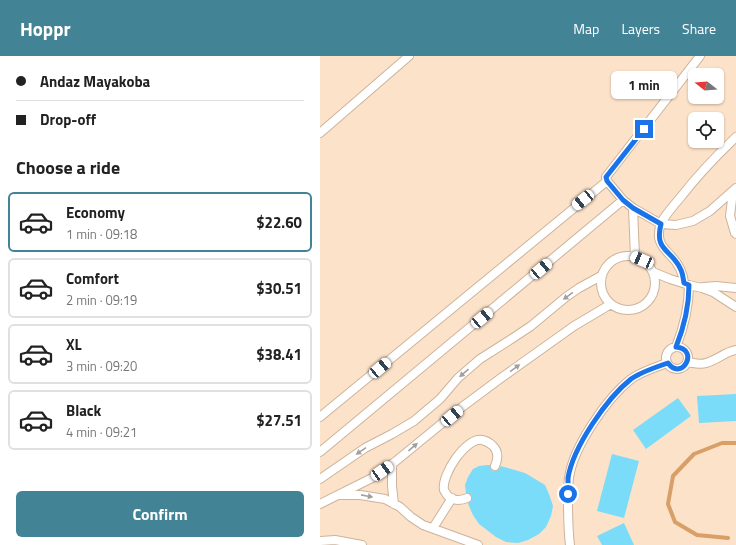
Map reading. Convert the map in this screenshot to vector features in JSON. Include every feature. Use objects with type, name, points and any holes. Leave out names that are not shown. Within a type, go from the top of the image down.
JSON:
[{"type":"lane","points":[[320,133],[409,56]]},
{"type":"lane","points":[[700,56],[606,177],[607,181],[623,200],[633,208],[661,224],[676,225],[693,221],[710,211],[734,190]]},
{"type":"lane","points":[[676,347],[680,347],[686,351],[687,362],[683,367],[672,368],[668,363],[666,356],[673,348],[676,347],[688,306],[686,284],[680,267],[673,257],[664,250],[660,241],[659,231],[661,224],[713,158],[736,137]]},
{"type":"lane","points":[[320,417],[607,181]]},
{"type":"lane","points":[[734,190],[730,216],[736,233]]},
{"type":"lane","points":[[320,452],[623,200]]},
{"type":"lane","points":[[633,208],[635,257]]},
{"type":"lane","points":[[626,256],[635,257],[648,265],[653,272],[655,281],[654,290],[644,305],[636,309],[618,309],[605,299],[600,284],[601,276],[610,262],[626,256]]},
{"type":"lane","points":[[653,272],[713,292],[736,307]]},
{"type":"lane","points":[[320,479],[365,448],[414,421],[440,399],[458,378],[480,359],[531,326],[579,288],[601,276]]},
{"type":"lane","points":[[702,288],[716,286],[736,288]]},
{"type":"lane","points":[[320,504],[372,478],[508,373],[574,326],[611,304]]},
{"type":"lane","points":[[687,362],[705,364],[722,355],[736,350]]},
{"type":"lane","points":[[570,545],[568,478],[580,444],[616,393],[632,378],[668,363]]},
{"type":"lane","points":[[467,498],[463,500],[455,500],[448,497],[444,490],[445,480],[453,462],[467,446],[474,441],[482,440],[489,442],[495,449],[498,457],[495,466]]},
{"type":"lane","points":[[392,464],[394,504]]},
{"type":"lane","points":[[339,495],[360,495],[384,499],[400,507],[423,525],[478,545]]},
{"type":"lane","points":[[433,528],[452,498]]},
{"type":"lane","points":[[320,541],[335,540],[362,545]]},
{"type":"building","points":[[736,394],[736,421],[699,423],[697,396]]},
{"type":"building","points":[[678,398],[691,416],[646,449],[633,430]]},
{"type":"building","points":[[612,454],[639,461],[624,518],[597,511]]},
{"type":"building","points":[[490,465],[493,471],[498,470],[501,466],[525,473],[545,485],[553,506],[551,516],[546,527],[539,534],[518,543],[506,542],[496,537],[479,524],[469,506],[468,503],[471,501],[472,496],[466,493],[465,485],[473,469],[479,466]]},
{"type":"building","points":[[624,523],[634,545],[602,545],[597,536]]},
{"type":"waterway","points":[[728,538],[697,535],[675,522],[668,504],[673,476],[694,454],[722,443],[736,443]]},
{"type":"route","points":[[568,494],[568,478],[580,444],[616,393],[632,378],[668,363],[672,368],[676,369],[683,367],[688,358],[686,351],[680,347],[676,347],[688,306],[689,285],[684,283],[680,267],[673,257],[664,250],[660,241],[659,231],[661,224],[633,208],[623,200],[607,181],[606,177],[644,129]]}]
